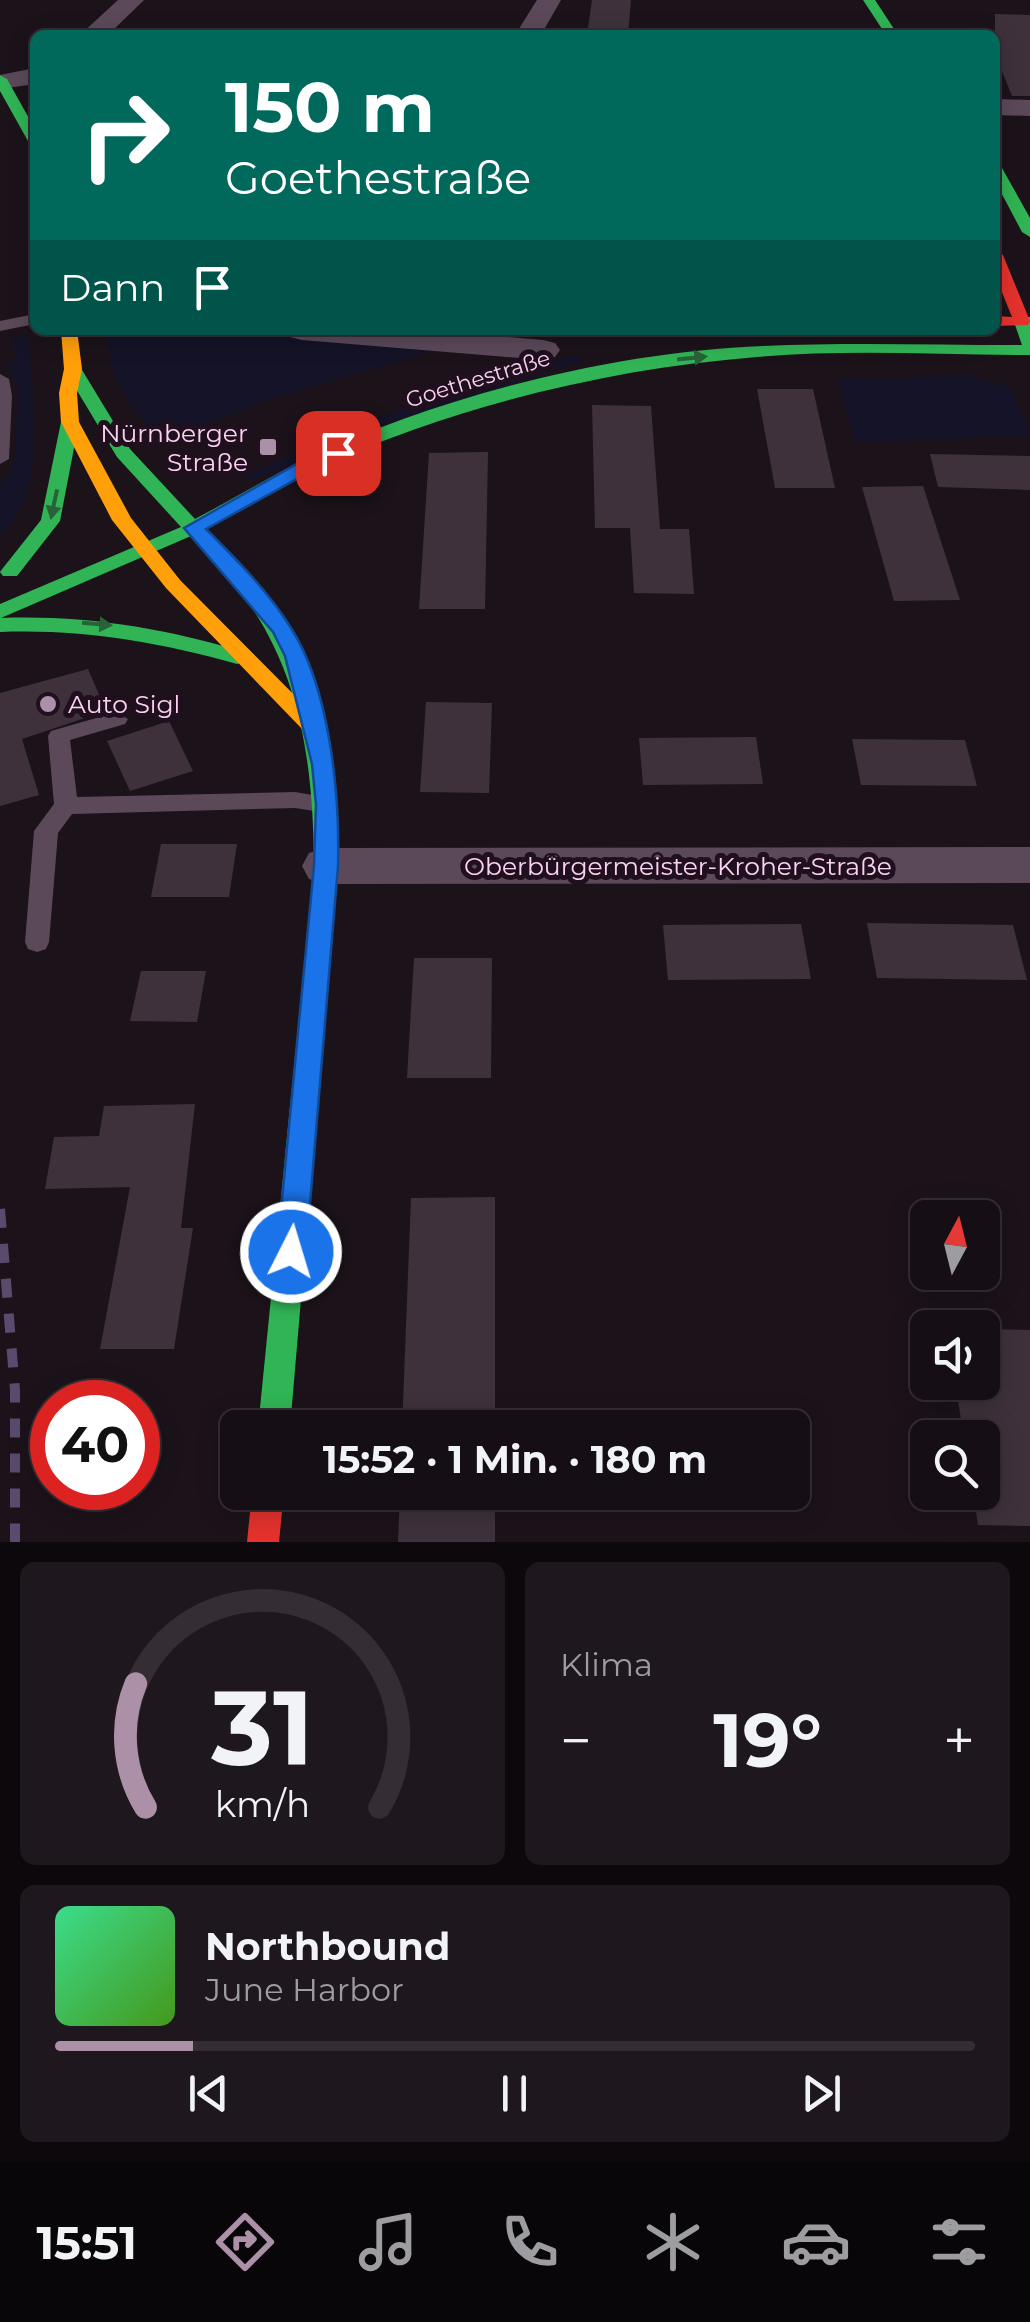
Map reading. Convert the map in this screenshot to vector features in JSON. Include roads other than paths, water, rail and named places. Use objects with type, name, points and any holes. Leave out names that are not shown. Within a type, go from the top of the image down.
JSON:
[{"type":"street","points":[[99,30],[132,0]]},
{"type":"street","points":[[531,30],[549,0]]},
{"type":"street","points":[[869,0],[889,30]]},
{"type":"street","points":[[30,77],[1,81],[30,132]]},
{"type":"street","points":[[1000,107],[1030,108]]},
{"type":"street","points":[[1000,177],[1030,232]]},
{"type":"street","points":[[1000,267],[1028,334]]},
{"type":"street","points":[[1000,324],[1028,334]]},
{"type":"street","name":"Goethestraße","points":[[0,612],[194,528],[309,465],[409,425],[533,386],[595,372],[762,352],[1028,334]]},
{"type":"street","points":[[5,574],[50,521],[70,422],[68,393],[73,369],[70,335]]},
{"type":"street","points":[[368,335],[551,349]]},
{"type":"street","name":"Goethestraße","points":[[469,369],[551,349]]},
{"type":"street","points":[[73,369],[82,376],[107,428],[172,497],[282,630],[296,656],[315,729],[328,805],[326,866],[276,1410]]},
{"type":"street","points":[[70,422],[122,520],[145,549],[173,584],[315,729]]},
{"type":"street","points":[[95,533],[172,497]]},
{"type":"street","points":[[5,574],[61,548]]},
{"type":"street","points":[[0,625],[49,620],[127,627],[189,639],[248,660]]},
{"type":"street","name":"Oberbürgermeister-Kroher-Straße","points":[[326,866],[1030,865]]},
{"type":"street","points":[[263,1542],[266,1510]]},
{"type":"lane","points":[[0,326],[30,320]]},
{"type":"lane","points":[[0,380],[4,396],[0,459]]},
{"type":"lane","points":[[37,942],[46,831],[66,806],[59,736],[117,719]]},
{"type":"lane","points":[[66,806],[294,800],[328,805]]},
{"type":"railway","points":[[0,1209],[15,1390],[15,1542]]},
{"type":"place","name":"Nürnberger Straße","points":[[268,447]]},
{"type":"place","name":"Auto Sigl","points":[[48,704]]}]
